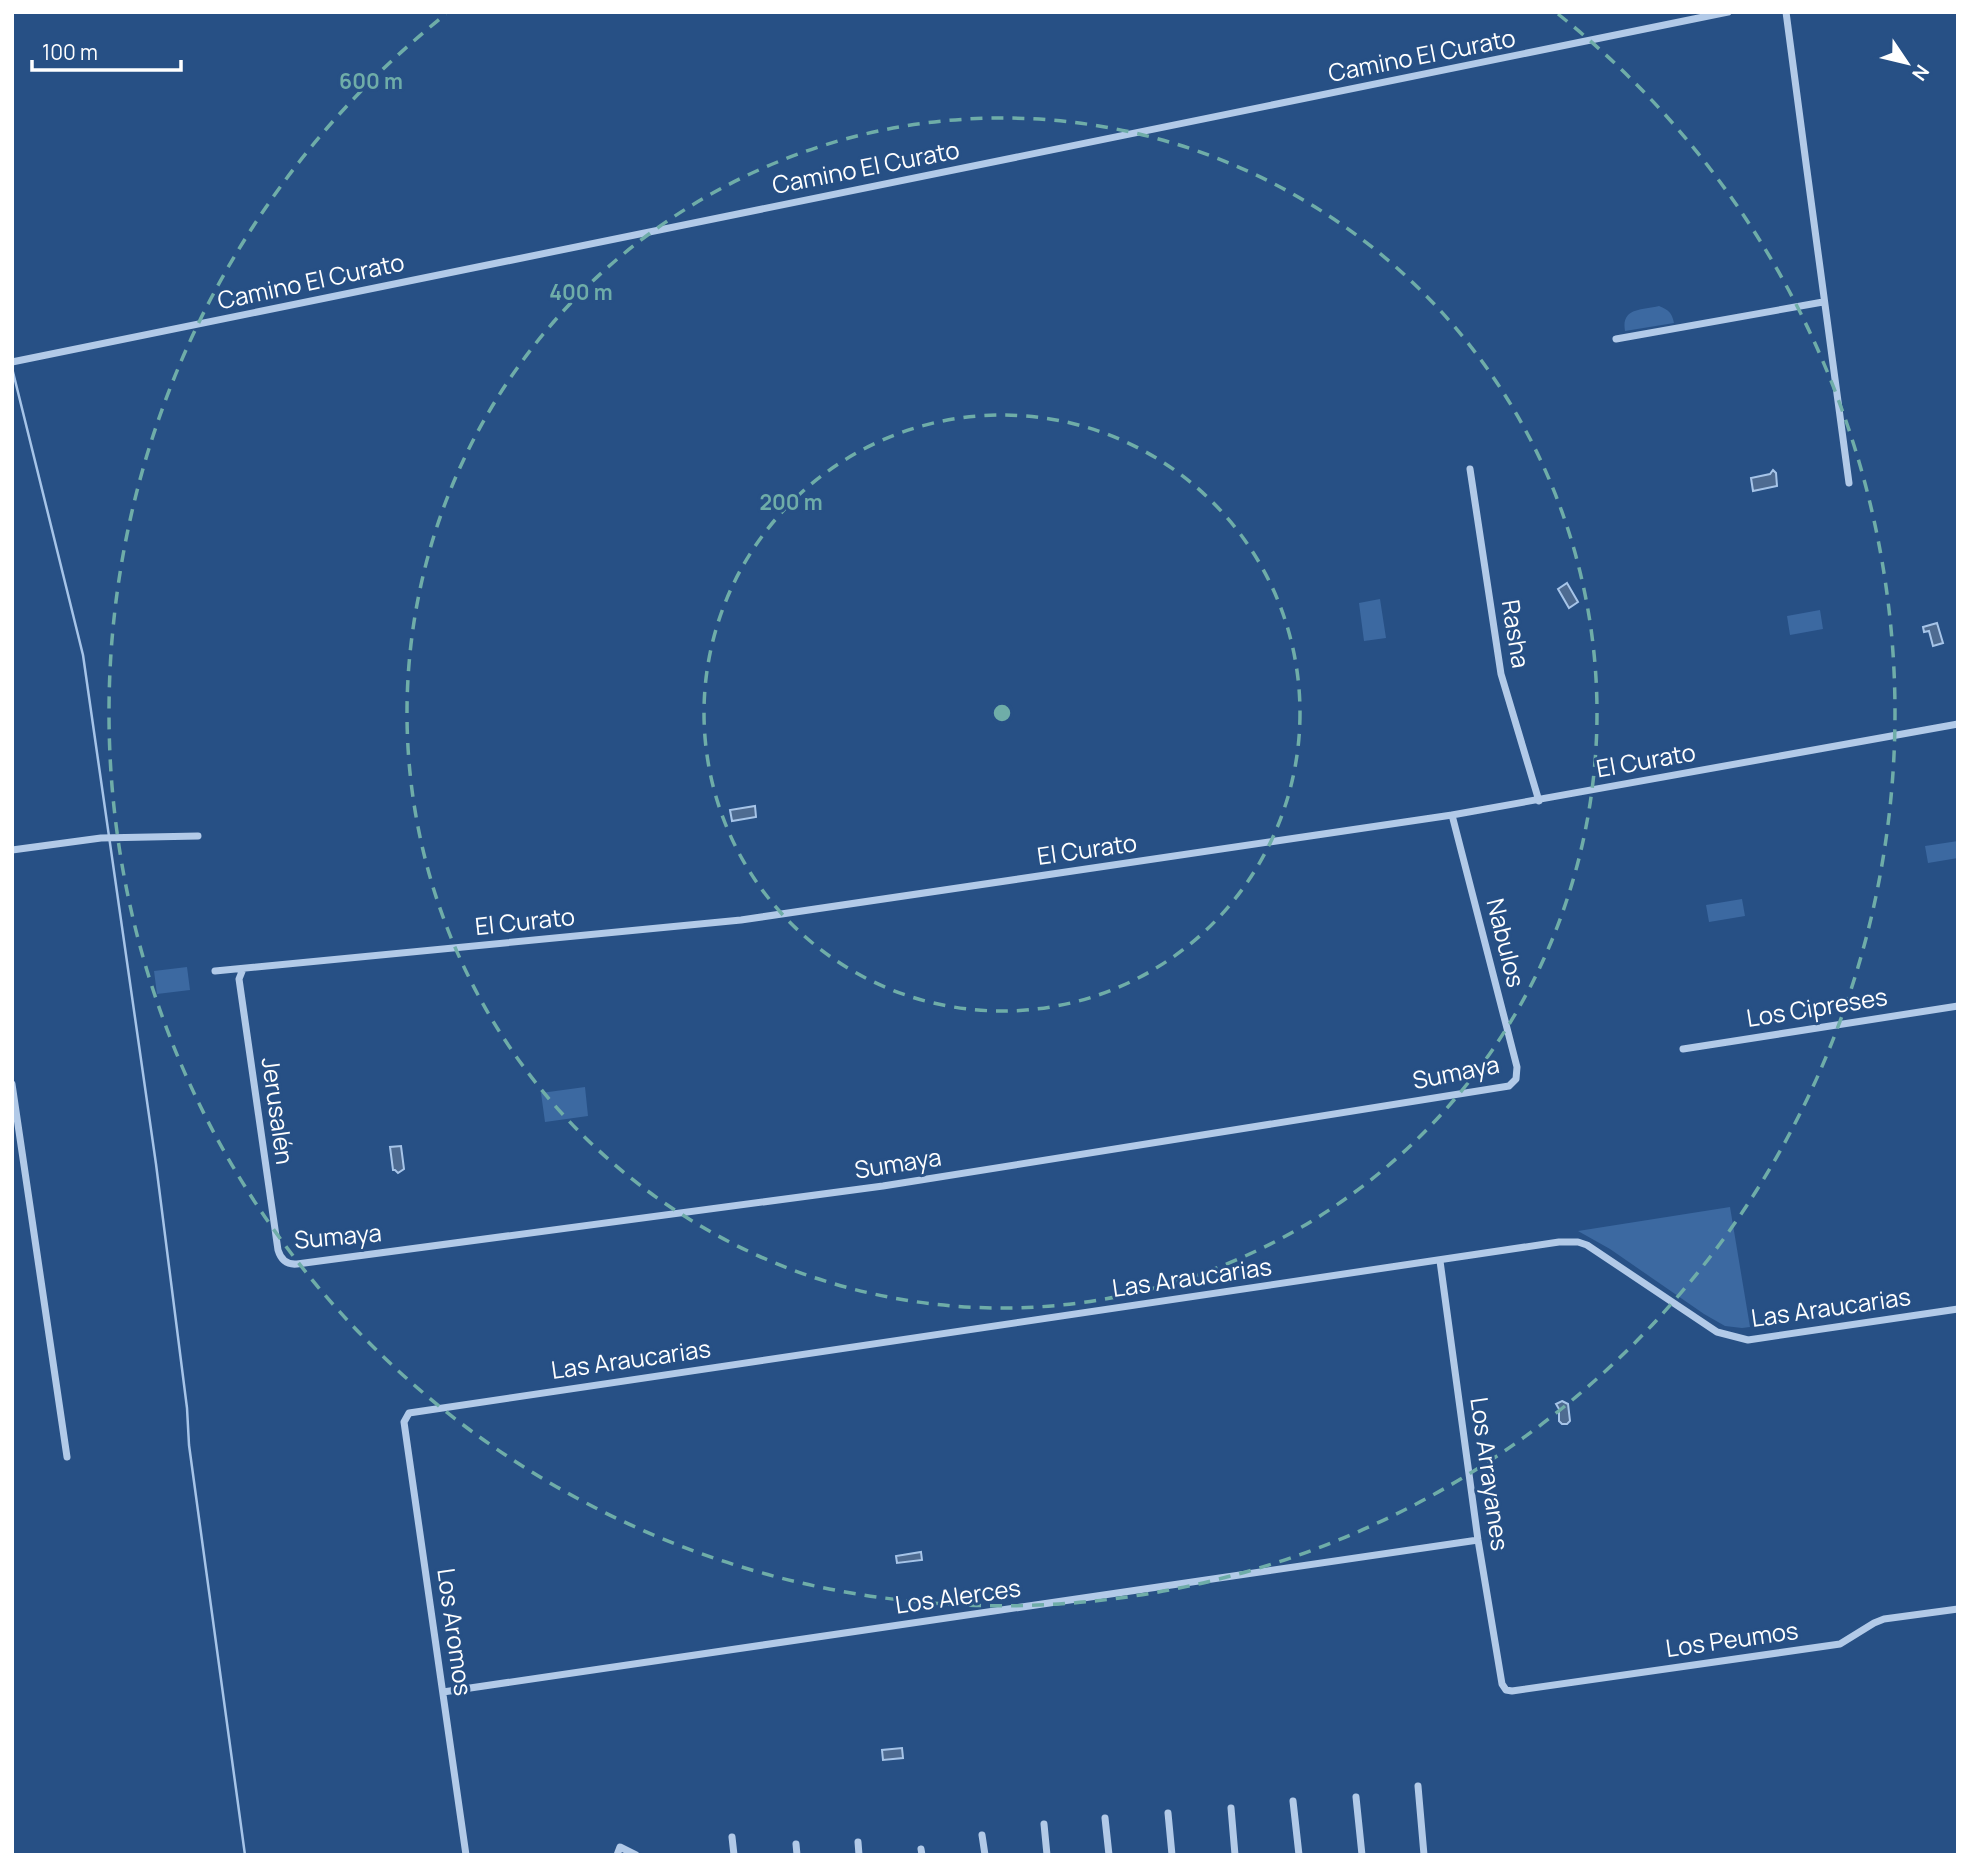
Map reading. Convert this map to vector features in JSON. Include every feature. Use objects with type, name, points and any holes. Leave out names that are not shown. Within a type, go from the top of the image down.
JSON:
[{"type":"street","name":"Camino El Curato","points":[[12,362],[1728,12]]},
{"type":"street","points":[[1786,12],[1849,483]]},
{"type":"street","points":[[1616,339],[1823,302]]},
{"type":"street","name":"Rasha","points":[[1470,469],[1501,674],[1539,801]]},
{"type":"street","name":"El Curato","points":[[215,971],[741,920],[1452,816],[1958,724]]},
{"type":"street","name":"Nabulos","points":[[1452,816],[1517,1067],[1516,1080]]},
{"type":"street","points":[[12,850],[101,838],[198,836]]},
{"type":"street","name":"Jerusalén","points":[[243,968],[239,979],[278,1250],[283,1259]]},
{"type":"street","name":"Los Cipreses","points":[[1683,1049],[1958,1006]]},
{"type":"street","name":"Sumaya","points":[[283,1259],[289,1264],[297,1264],[883,1186],[1504,1088],[1516,1080]]},
{"type":"street","points":[[12,1084],[67,1457]]},
{"type":"street","name":"Las Araucarias","points":[[407,1415],[426,1410],[1559,1242],[1578,1242],[1596,1249],[1717,1332],[1748,1340],[1958,1309]]},
{"type":"street","name":"Los Arrayanes","points":[[1440,1261],[1478,1540],[1502,1684],[1506,1690]]},
{"type":"street","name":"Los Aromos","points":[[407,1415],[404,1422],[466,1855]]},
{"type":"street","name":"Los Alerces","points":[[443,1692],[1478,1540]]},
{"type":"street","name":"Los Peumos","points":[[1506,1690],[1840,1644],[1884,1619],[1958,1609]]},
{"type":"street","points":[[1418,1786],[1424,1855]]},
{"type":"street","points":[[1356,1797],[1362,1855]]},
{"type":"street","points":[[1293,1801],[1299,1855]]},
{"type":"street","points":[[1231,1808],[1235,1855]]},
{"type":"street","points":[[1168,1812],[1172,1855]]},
{"type":"street","points":[[1105,1818],[1110,1855]]},
{"type":"street","points":[[1044,1825],[1047,1855]]},
{"type":"street","points":[[982,1835],[985,1855]]},
{"type":"street","points":[[732,1837],[734,1855]]},
{"type":"street","points":[[858,1842],[859,1855]]},
{"type":"street","points":[[796,1844],[797,1855]]},
{"type":"street","points":[[619,1851],[636,1855]]},
{"type":"shaded area","points":[[1659,306],[1669,312],[1674,323],[1625,331],[1629,314]]},
{"type":"shaded area","points":[[1773,470],[1776,473],[1777,486],[1753,491],[1751,478],[1770,474]]},
{"type":"shaded area","points":[[1567,583],[1578,602],[1569,608],[1558,589]]},
{"type":"shaded area","points":[[1380,599],[1386,638],[1364,641],[1359,603]]},
{"type":"shaded area","points":[[1820,610],[1823,629],[1790,635],[1787,616]]},
{"type":"shaded area","points":[[1937,623],[1943,643],[1933,646],[1929,631],[1924,632],[1923,627]]},
{"type":"shaded area","points":[[755,806],[756,817],[732,821],[730,810]]},
{"type":"shaded area","points":[[1958,841],[1958,858],[1928,863],[1925,846]]},
{"type":"shaded area","points":[[1742,899],[1745,916],[1709,922],[1706,905]]},
{"type":"shaded area","points":[[187,967],[190,990],[157,994],[154,971]]},
{"type":"shaded area","points":[[585,1087],[588,1116],[545,1122],[541,1093]]},
{"type":"shaded area","points":[[401,1146],[404,1169],[398,1173],[393,1170],[390,1147]]},
{"type":"shaded area","points":[[1730,1207],[1750,1327],[1725,1326],[1610,1249],[1578,1231]]},
{"type":"shaded area","points":[[1562,1401],[1568,1404],[1570,1421],[1567,1424],[1559,1421],[1556,1404]]},
{"type":"shaded area","points":[[921,1552],[922,1560],[897,1563],[896,1556]]},
{"type":"shaded area","points":[[902,1748],[903,1758],[883,1760],[882,1750]]},
{"type":"waterway","points":[[12,368],[83,655],[156,1164],[187,1408],[189,1445],[245,1855]]}]
